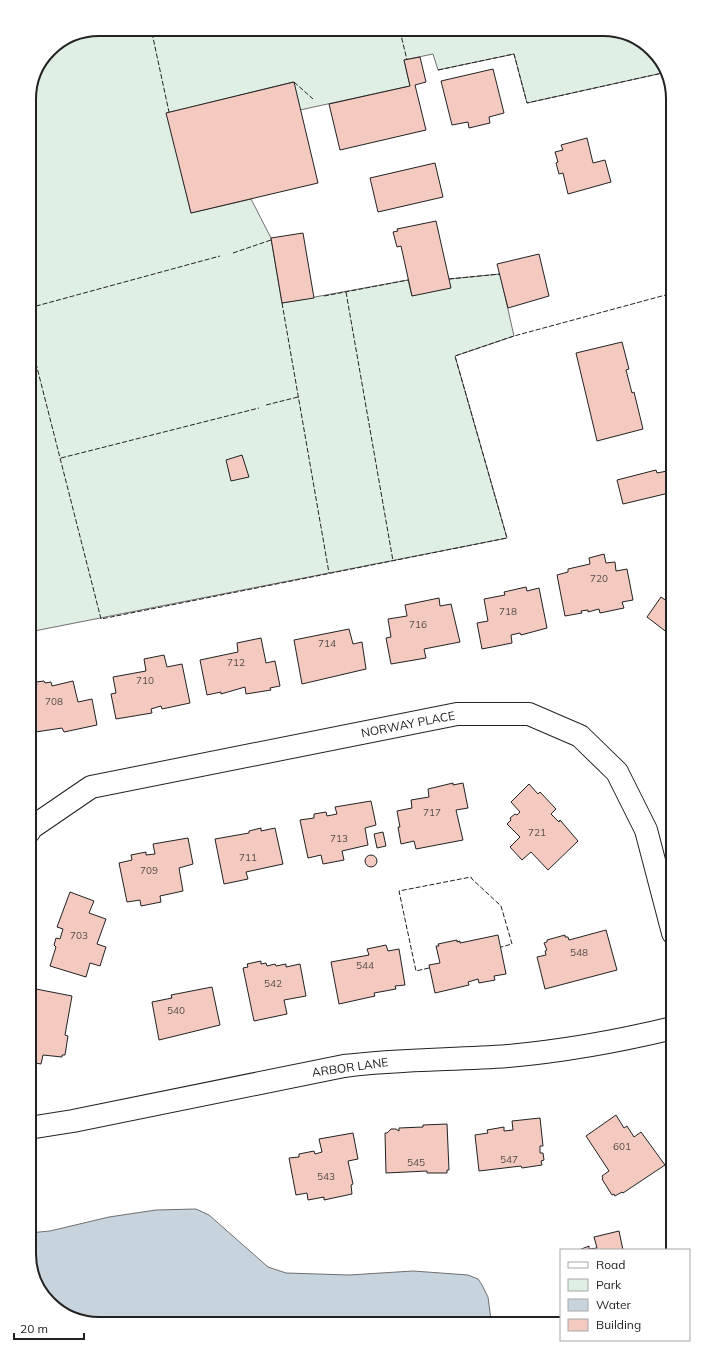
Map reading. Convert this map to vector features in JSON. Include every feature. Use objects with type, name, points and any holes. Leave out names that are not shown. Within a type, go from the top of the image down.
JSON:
[{"type":"street","name":"NORWAY PLACE","points":[[36,825],[91,787],[457,714],[529,714],[580,736],[617,772],[646,830],[666,906]]},
{"type":"street","name":"ARBOR LANE","points":[[36,1128],[344,1066],[387,1061],[478,1058],[545,1052],[606,1043],[666,1030]]},
{"type":"green space","points":[[99,36],[607,36],[619,38],[634,44],[648,54],[660,73],[527,103],[514,54],[438,70],[433,54],[404,60],[410,86],[300,110],[293,82],[167,113],[191,213],[251,199],[271,238],[282,303],[408,280],[412,296],[449,279],[500,274],[514,336],[455,356],[507,538],[36,631],[36,95],[41,75],[54,54],[75,41],[87,37]]},
{"type":"water","points":[[196,1209],[209,1215],[268,1267],[286,1273],[349,1275],[413,1271],[468,1275],[478,1279],[482,1285],[488,1297],[491,1317],[95,1317],[71,1311],[57,1301],[44,1286],[37,1266],[36,1232],[50,1231],[109,1217],[156,1210]]},
{"type":"building","points":[[420,57],[426,82],[415,85],[426,130],[340,150],[329,104],[410,86],[404,60]]},
{"type":"building","points":[[493,69],[504,113],[489,117],[490,123],[469,128],[468,122],[452,125],[441,81]]},
{"type":"building","points":[[294,82],[318,183],[191,213],[166,113]]},
{"type":"building","points":[[587,138],[593,163],[605,160],[611,182],[568,194],[563,173],[559,174],[555,152],[563,150],[561,145]]},
{"type":"building","points":[[435,163],[443,197],[378,212],[370,178]]},
{"type":"building","points":[[436,221],[451,288],[412,296],[401,246],[397,247],[393,232],[398,231],[397,229]]},
{"type":"building","points":[[303,233],[314,298],[282,303],[271,238]]},
{"type":"building","points":[[539,254],[549,296],[508,308],[497,264]]},
{"type":"building","points":[[622,342],[629,369],[626,370],[632,393],[634,392],[643,429],[597,441],[576,353]]},
{"type":"building","points":[[242,455],[249,477],[231,481],[226,460]]},
{"type":"building","points":[[656,470],[657,473],[666,471],[666,494],[623,504],[617,480]]},
{"type":"building","points":[[604,554],[606,563],[615,562],[616,571],[627,569],[633,600],[622,602],[624,608],[600,613],[599,609],[588,612],[588,610],[581,611],[582,613],[565,616],[557,575],[568,572],[568,569],[590,564],[589,558]]},
{"type":"building","points":[[526,587],[527,591],[539,588],[547,628],[521,635],[520,633],[511,635],[512,643],[482,649],[477,623],[488,621],[484,599],[505,595],[504,592]]},
{"type":"building","points":[[661,597],[666,600],[666,632],[647,617]]},
{"type":"building","points":[[439,598],[440,606],[451,604],[460,642],[424,649],[426,658],[391,664],[386,638],[391,637],[388,619],[407,616],[405,605]]},
{"type":"building","points":[[349,629],[353,644],[362,642],[366,669],[302,684],[294,640]]},
{"type":"building","points":[[261,638],[266,663],[275,661],[280,686],[270,688],[271,690],[246,694],[245,687],[221,694],[221,692],[207,695],[200,660],[238,652],[237,643]]},
{"type":"building","points":[[164,655],[167,667],[182,664],[190,703],[162,709],[161,706],[151,709],[152,713],[116,719],[111,694],[116,693],[113,677],[146,671],[144,659]]},
{"type":"building","points":[[73,681],[78,702],[92,699],[97,725],[64,732],[62,728],[36,732],[36,682],[51,682],[52,686]]},
{"type":"building","points":[[453,783],[453,785],[463,783],[468,808],[456,810],[463,840],[416,849],[414,841],[401,844],[397,811],[412,808],[411,800],[429,797],[428,789]]},
{"type":"building","points":[[529,784],[538,794],[540,792],[556,809],[551,814],[559,822],[560,820],[578,841],[548,870],[531,852],[522,860],[510,847],[520,837],[507,824],[511,820],[510,818],[520,812],[511,802]]},
{"type":"building","points":[[371,801],[376,825],[365,828],[368,845],[342,851],[344,860],[323,864],[321,855],[308,858],[300,820],[314,818],[314,814],[326,812],[327,816],[337,814],[335,807]]},
{"type":"building","points":[[261,828],[261,831],[275,828],[283,864],[246,872],[248,879],[224,884],[215,839],[249,833],[249,831]]},
{"type":"building","points":[[383,832],[386,846],[377,848],[374,834]]},
{"type":"building","points":[[188,838],[193,864],[179,868],[183,891],[160,896],[161,902],[141,906],[140,900],[127,902],[119,863],[132,860],[131,855],[146,852],[146,855],[155,854],[153,844]]},
{"type":"building","points":[[373,855],[376,856],[376,866],[369,867],[366,866],[365,859],[366,856]]},
{"type":"building","points":[[70,892],[94,901],[89,913],[106,919],[97,944],[106,947],[100,966],[90,963],[86,977],[50,966],[56,947],[54,945],[56,938],[60,939],[63,929],[57,927]]},
{"type":"building","points":[[606,930],[617,970],[545,989],[537,957],[546,955],[545,951],[547,950],[544,943],[547,942],[547,940],[565,935],[565,937],[568,937],[569,940]]},
{"type":"building","points":[[498,935],[506,974],[494,976],[495,980],[479,983],[478,979],[468,982],[469,985],[435,993],[429,965],[440,963],[436,946],[439,946],[438,944],[457,940],[457,942],[460,941],[460,943]]},
{"type":"building","points":[[386,945],[388,951],[399,949],[405,985],[395,986],[396,989],[374,993],[375,996],[339,1004],[331,962],[369,955],[367,949]]},
{"type":"building","points":[[261,961],[261,964],[266,963],[267,966],[286,964],[286,967],[300,964],[306,996],[284,1000],[287,1014],[254,1021],[243,968],[248,967],[247,964]]},
{"type":"building","points":[[212,987],[220,1025],[159,1040],[152,1002],[172,998],[171,995]]},
{"type":"building","points":[[36,989],[72,996],[65,1035],[68,1036],[65,1055],[62,1055],[62,1057],[43,1055],[41,1064],[36,1063]]},
{"type":"building","points":[[616,1115],[624,1128],[627,1126],[634,1137],[641,1132],[665,1165],[623,1193],[622,1192],[615,1196],[614,1194],[612,1195],[602,1179],[602,1176],[609,1171],[586,1136]]},
{"type":"building","points":[[540,1118],[543,1146],[540,1146],[540,1153],[543,1153],[544,1160],[541,1161],[542,1165],[479,1171],[475,1135],[488,1133],[487,1130],[504,1127],[504,1131],[513,1130],[512,1121]]},
{"type":"building","points":[[447,1124],[449,1170],[447,1170],[447,1173],[427,1173],[427,1171],[386,1173],[385,1133],[391,1129],[396,1129],[399,1131],[399,1128]]},
{"type":"building","points":[[353,1133],[358,1159],[348,1161],[353,1184],[351,1185],[352,1194],[324,1200],[324,1197],[308,1200],[307,1193],[296,1195],[289,1158],[299,1157],[299,1154],[314,1151],[315,1154],[322,1152],[319,1139]]},
{"type":"building","points":[[619,1231],[623,1249],[589,1249],[597,1248],[594,1237]]},
{"type":"building","points":[[589,1246],[589,1249],[582,1249]]},
{"type":"fence","points":[[153,36],[169,112]]},
{"type":"fence","points":[[401,36],[407,60]]},
{"type":"fence","points":[[438,70],[514,54],[527,103],[660,73]]},
{"type":"fence","points":[[294,82],[313,99]]},
{"type":"fence","points":[[233,253],[271,240]]},
{"type":"fence","points":[[36,306],[220,256]]},
{"type":"fence","points":[[449,279],[500,274]]},
{"type":"fence","points":[[324,296],[408,280]]},
{"type":"fence","points":[[346,292],[393,561]]},
{"type":"fence","points":[[36,364],[101,619],[507,538],[455,356],[514,336],[666,295]]},
{"type":"fence","points":[[282,303],[329,573]]},
{"type":"fence","points":[[266,405],[298,397]]},
{"type":"fence","points":[[61,458],[259,408]]},
{"type":"fence","points":[[429,968],[416,971],[399,891],[471,877],[501,906],[512,944],[501,947]]}]
